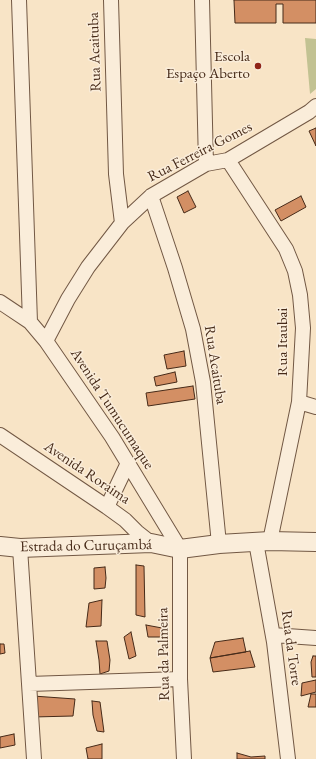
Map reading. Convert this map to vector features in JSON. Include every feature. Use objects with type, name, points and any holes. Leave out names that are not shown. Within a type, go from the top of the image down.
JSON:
[{"type":"street","points":[[19,0],[30,322]]},
{"type":"street","name":"Rua Acaituba","points":[[111,0],[116,174],[122,223]]},
{"type":"street","points":[[202,0],[206,164]]},
{"type":"street","name":"Rua Ferreira Gomes","points":[[46,341],[68,299],[88,266],[122,223],[151,196],[206,164],[228,160],[309,112],[316,106]]},
{"type":"street","name":"Rua Itaubai","points":[[228,160],[286,249],[295,270],[303,328],[299,402],[263,542]]},
{"type":"street","name":"Rua Acaituba","points":[[151,196],[175,268],[193,329],[203,382],[219,544]]},
{"type":"street","name":"Avenida Tumucumaque","points":[[0,302],[30,322],[46,341],[112,438],[180,549]]},
{"type":"street","points":[[299,402],[316,407]]},
{"type":"street","name":"Avenida Roraima","points":[[3,439],[106,506],[125,520],[151,543]]},
{"type":"street","points":[[106,506],[128,463]]},
{"type":"street","name":"Rua da Torre","points":[[263,542],[288,759]]},
{"type":"street","name":"Estrada do Curuçambá","points":[[0,546],[20,548],[151,543],[180,549],[219,544],[316,542]]},
{"type":"street","points":[[20,548],[34,759]]},
{"type":"street","name":"Rua da Palmeira","points":[[180,549],[180,679],[184,759]]},
{"type":"street","points":[[273,635],[316,638]]},
{"type":"street","points":[[29,684],[180,679]]},
{"type":"green space","points":[[305,38],[316,39],[316,89],[310,94]]},
{"type":"building","points":[[234,0],[316,0],[316,23],[283,23],[283,4],[276,4],[276,23],[235,23]]},
{"type":"building","points":[[316,128],[316,146],[309,131]]},
{"type":"building","points":[[188,191],[196,207],[184,213],[177,197]]},
{"type":"building","points":[[301,196],[306,207],[281,221],[275,210]]},
{"type":"building","points":[[184,351],[186,366],[167,369],[164,355]]},
{"type":"building","points":[[175,372],[177,382],[156,386],[154,377]]},
{"type":"building","points":[[193,386],[195,399],[148,406],[146,393]]},
{"type":"building","points":[[136,565],[144,566],[145,617],[136,615]]},
{"type":"building","points":[[105,567],[105,588],[94,589],[94,568]]},
{"type":"building","points":[[102,600],[101,626],[86,627],[89,603]]},
{"type":"building","points":[[146,625],[162,628],[163,637],[148,637]]},
{"type":"building","points":[[131,632],[136,656],[129,659],[124,637]]},
{"type":"building","points":[[243,638],[246,652],[210,658],[215,642]]},
{"type":"building","points":[[96,641],[107,641],[110,660],[109,671],[100,674],[99,660]]},
{"type":"building","points":[[0,644],[4,644],[5,653],[0,654]]},
{"type":"building","points":[[250,651],[255,667],[213,672],[210,658]]},
{"type":"building","points":[[313,656],[316,656],[316,677],[312,677],[311,662]]},
{"type":"building","points":[[316,680],[316,692],[301,696],[302,683]]},
{"type":"building","points":[[311,694],[316,694],[316,707],[308,707]]},
{"type":"building","points":[[33,696],[75,699],[73,716],[33,717]]},
{"type":"building","points":[[92,701],[100,702],[104,732],[97,731],[93,715]]},
{"type":"building","points":[[14,734],[15,745],[0,748],[0,737]]},
{"type":"building","points":[[102,744],[102,759],[88,759],[86,748]]},
{"type":"building","points":[[237,753],[251,757],[265,756],[265,759],[237,759]]},
{"type":"place","name":"Escola Espaço Aberto","points":[[258,66]]}]
